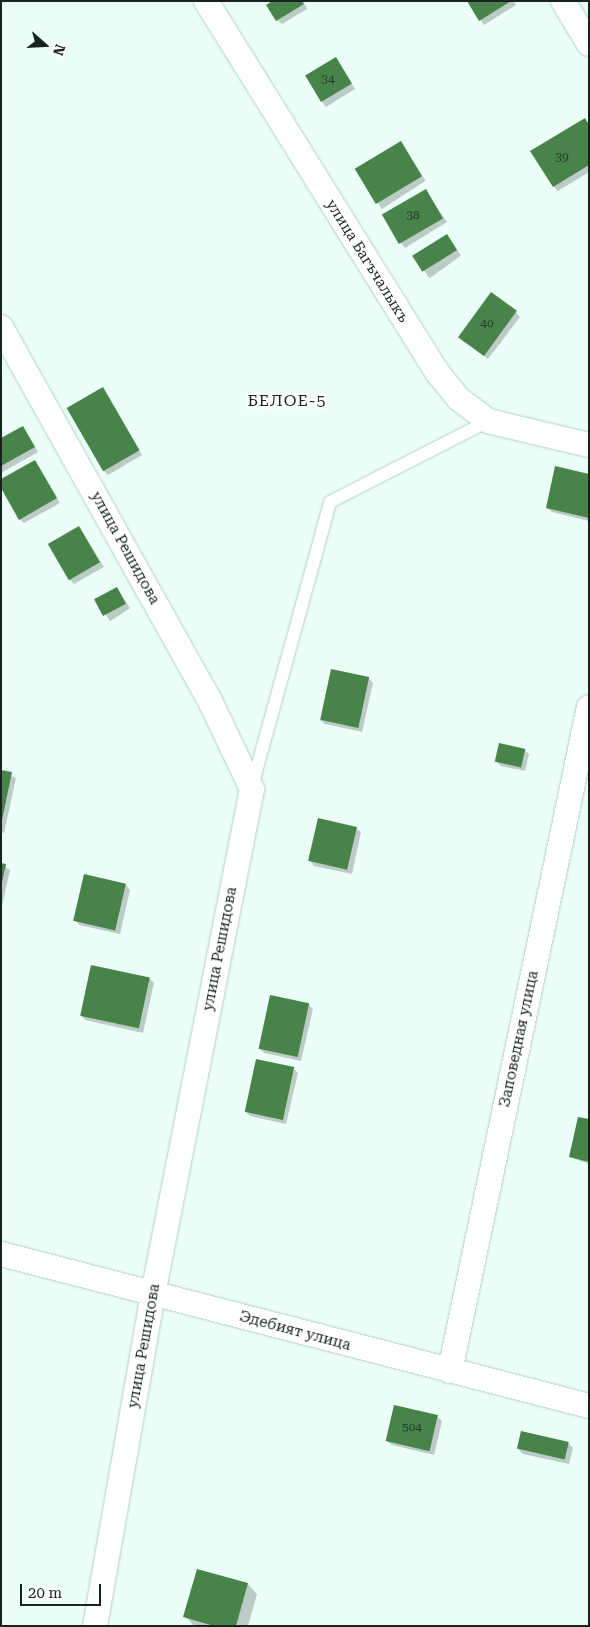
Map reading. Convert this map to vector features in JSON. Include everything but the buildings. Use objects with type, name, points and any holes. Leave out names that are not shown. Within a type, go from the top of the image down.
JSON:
[{"type":"street","name":"улица Багъчалыкъ","points":[[206,1],[437,372],[459,399],[488,420],[589,445]]},
{"type":"street","points":[[563,1],[589,44]]},
{"type":"street","name":"улица Решидова","points":[[1,327],[210,702],[252,788],[153,1294],[95,1626]]},
{"type":"street","name":"Заповедная улица","points":[[450,1371],[589,707]]},
{"type":"street","name":"Эдебият улица","points":[[1,1254],[589,1406]]},
{"type":"lane","points":[[252,788],[330,502],[488,420]]},
{"type":"district","name":"БЕЛОЕ-5","points":[[287,401]]}]
